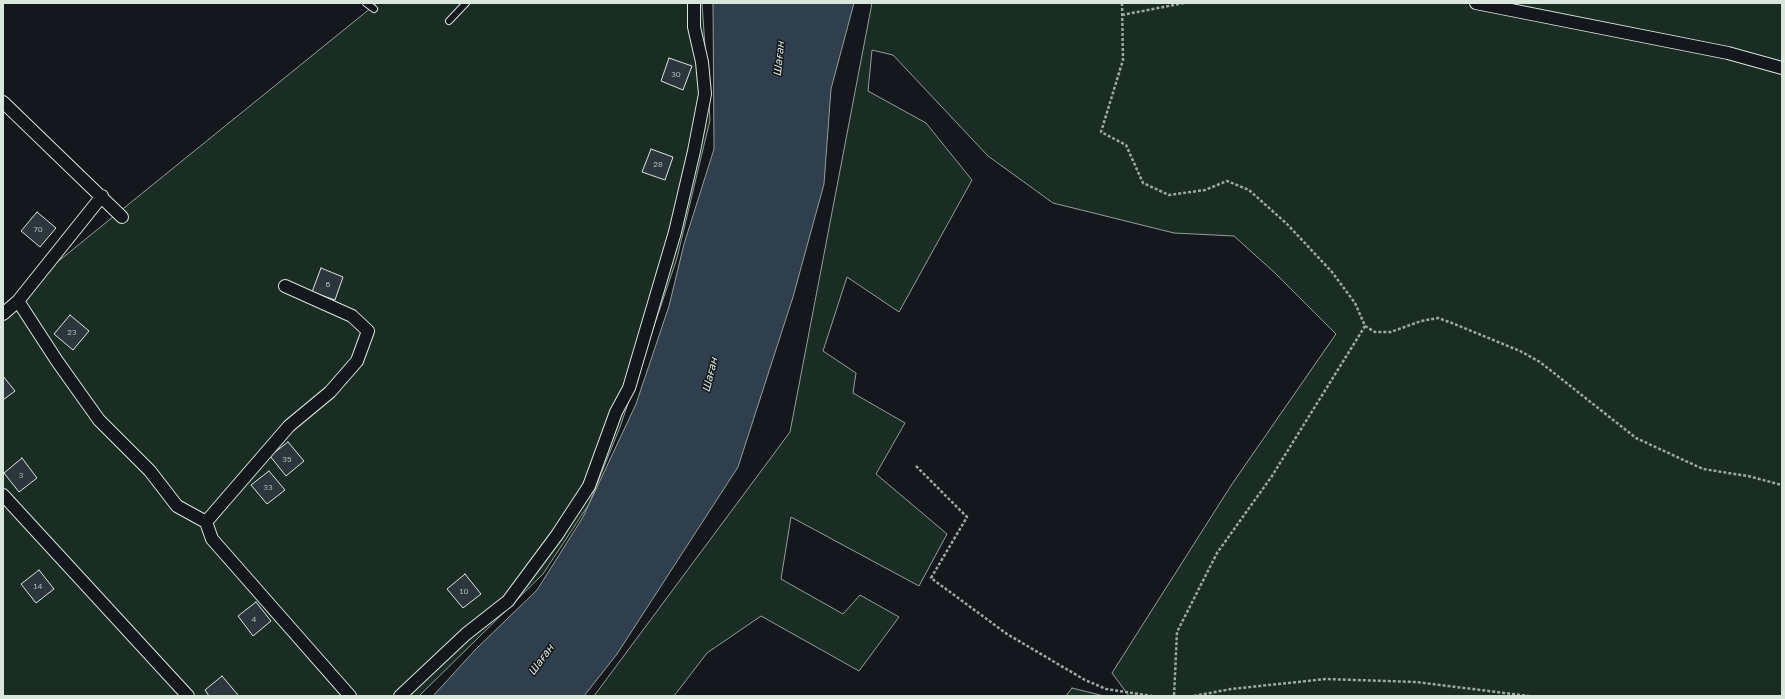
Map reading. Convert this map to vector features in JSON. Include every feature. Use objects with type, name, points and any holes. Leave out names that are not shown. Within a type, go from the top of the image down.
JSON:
[{"type":"street","points":[[400,696],[466,634],[508,600],[557,535],[589,486],[616,412],[629,388],[675,232],[694,151],[705,94],[702,62],[694,27],[694,3]]},
{"type":"street","points":[[1476,3],[1728,53],[1782,68]]},
{"type":"street","points":[[3,102],[102,196],[122,217]]},
{"type":"street","points":[[3,314],[18,301],[102,196]]},
{"type":"street","points":[[206,522],[289,426],[330,392],[353,366],[357,360],[368,331],[352,316],[285,286]]},
{"type":"street","points":[[18,301],[57,361],[99,420],[150,470],[177,506],[206,522],[212,539],[350,696]]},
{"type":"street","points":[[3,495],[188,696]]},
{"type":"lane","points":[[366,3],[374,9]]},
{"type":"lane","points":[[449,21],[466,3]]},
{"type":"path","points":[[1122,3],[1123,60],[1101,132],[1126,145],[1143,183],[1169,195],[1205,190],[1227,181],[1249,190],[1287,224],[1332,272],[1354,303],[1365,326],[1375,332],[1391,332],[1421,321],[1438,318],[1452,323],[1520,351],[1540,362],[1636,438],[1703,469],[1748,476],[1782,485]]},
{"type":"path","points":[[1122,15],[1184,3]]},
{"type":"path","points":[[1174,696],[1178,632],[1217,553],[1272,476],[1365,326]]},
{"type":"path","points":[[916,466],[967,517],[931,578],[1007,634],[1085,680],[1106,689],[1152,696]]},
{"type":"path","points":[[1194,696],[1231,689],[1326,679],[1416,682],[1529,696]]},
{"type":"green space","points":[[377,3],[702,3],[710,120],[677,258],[620,427],[589,504],[543,574],[419,696],[3,696],[3,306]]},
{"type":"green space","points":[[872,3],[1782,3],[1782,696],[1129,696],[1112,673],[1232,484],[1336,334],[1275,273],[1234,236],[1174,233],[1053,203],[988,156],[893,55],[872,50],[868,91],[926,123],[972,180],[899,312],[847,277],[823,351],[856,373],[853,393],[905,423],[876,474],[947,534],[919,586],[791,517],[781,579],[843,614],[860,595],[899,617],[859,671],[761,616],[707,653],[674,696],[594,696],[790,432]]},
{"type":"green space","points":[[1072,688],[1104,696],[1066,696]]},
{"type":"water","name":"Шаған","points":[[713,3],[854,3],[831,89],[824,184],[793,297],[738,467],[617,654],[584,696],[433,696],[476,649],[537,590],[583,517],[636,404],[669,306],[684,244],[714,149]]},
{"type":"building","points":[[669,58],[692,66],[683,90],[661,81]]},
{"type":"building","points":[[651,149],[673,157],[665,180],[642,172]]},
{"type":"building","points":[[37,212],[56,228],[40,247],[21,231]]},
{"type":"building","points":[[321,268],[343,277],[335,300],[312,292]]},
{"type":"building","points":[[70,315],[89,331],[73,350],[54,334]]},
{"type":"building","points":[[3,376],[15,391],[3,400]]},
{"type":"building","points":[[288,442],[304,461],[286,476],[270,456]]},
{"type":"building","points":[[22,458],[37,478],[19,492],[4,473]]},
{"type":"building","points":[[269,471],[285,490],[267,504],[251,485]]},
{"type":"building","points":[[39,570],[54,589],[36,603],[21,584]]},
{"type":"building","points":[[465,574],[481,594],[463,608],[447,589]]},
{"type":"building","points":[[256,602],[271,621],[253,636],[238,616]]},
{"type":"building","points":[[222,676],[238,695],[237,696],[209,696],[205,690]]}]
